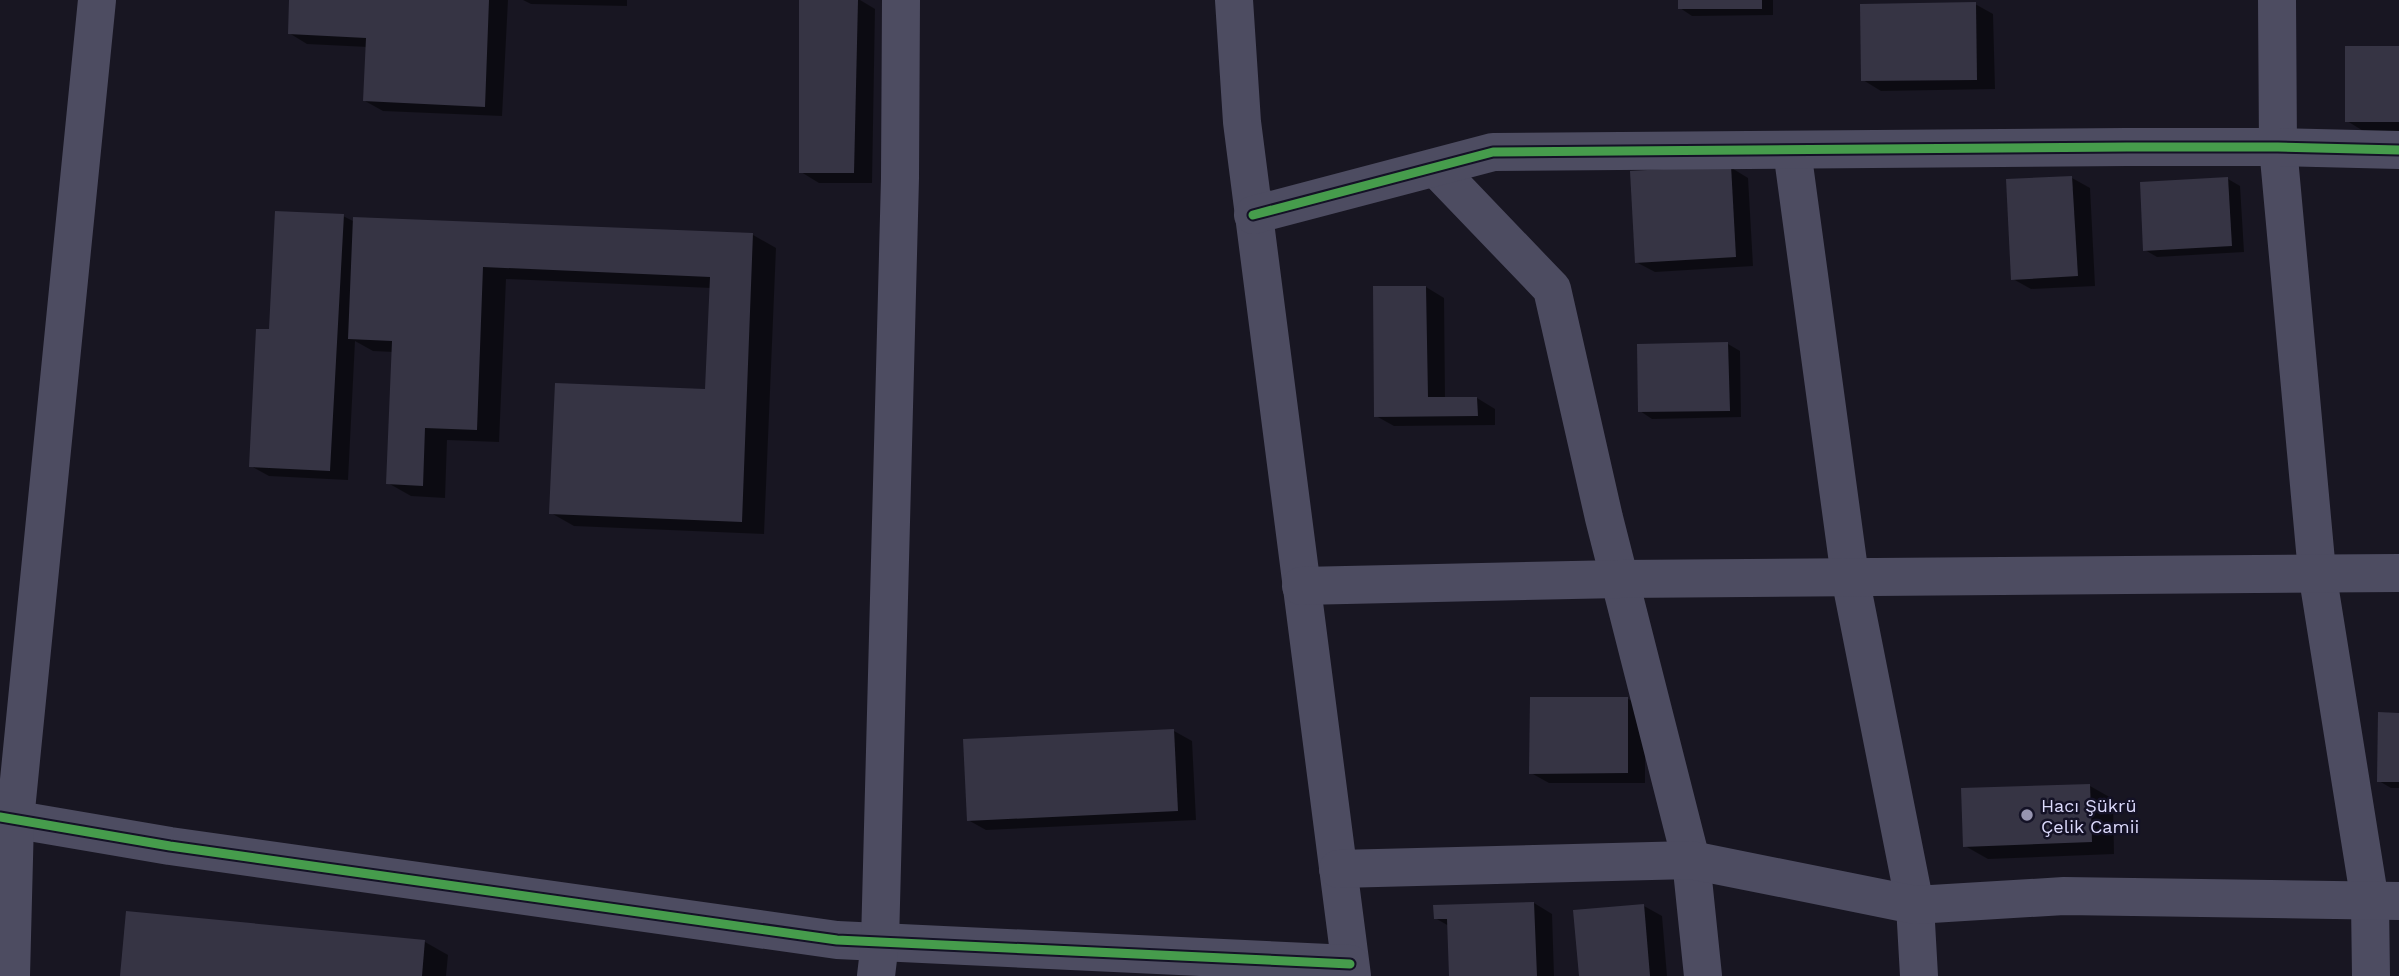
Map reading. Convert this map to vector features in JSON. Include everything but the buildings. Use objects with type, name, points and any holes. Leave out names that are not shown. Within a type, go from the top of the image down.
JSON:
[{"type":"street","points":[[11,976],[8,819],[97,0]]},
{"type":"street","points":[[878,959],[900,178],[901,0]]},
{"type":"street","points":[[8,819],[265,860],[823,938],[878,959],[1351,970],[1242,122],[1234,0]]},
{"type":"street","points":[[2277,0],[2278,147],[2317,572],[2385,901],[2371,976]]},
{"type":"street","points":[[1254,215],[1493,152],[2278,147],[2399,150]]},
{"type":"street","points":[[1792,150],[1850,577],[1915,905],[1919,976]]},
{"type":"street","points":[[1436,167],[1552,289],[1620,579],[1691,860],[1703,976]]},
{"type":"street","points":[[1301,586],[1620,579],[2399,573]]},
{"type":"street","points":[[1338,869],[1691,860],[1915,905],[2064,897],[2385,901]]},
{"type":"cycle path","points":[[1253,215],[1493,152],[2127,147],[2399,150]]},
{"type":"cycle path","points":[[0,817],[170,846],[837,940],[1350,964]]},
{"type":"place","name":"Hacı Şükrü Çelik Camii","points":[[2027,815]]}]
